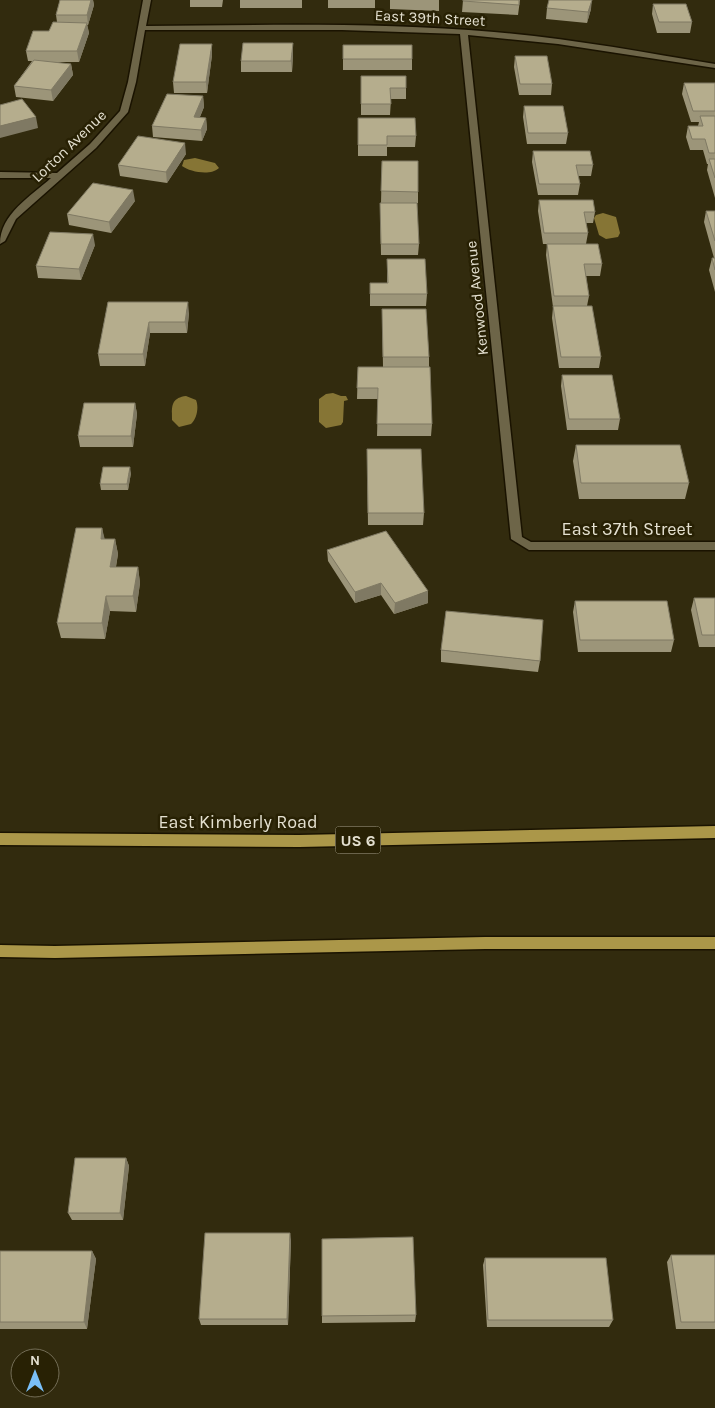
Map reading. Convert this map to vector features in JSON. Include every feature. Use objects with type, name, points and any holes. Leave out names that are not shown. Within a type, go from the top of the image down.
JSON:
[{"type":"main road","name":"East Kimberly Road","points":[[0,839],[299,841],[715,832]]},
{"type":"main road","points":[[0,951],[65,952],[485,943],[715,944]]},
{"type":"street","name":"Lorton Avenue","points":[[0,241],[12,218],[93,146],[124,112],[132,82],[146,0]]},
{"type":"street","name":"East 39th Street","points":[[141,28],[392,29],[464,32],[540,39],[715,66]]},
{"type":"street","name":"Kenwood Avenue","points":[[464,32],[517,539],[530,546],[538,546]]},
{"type":"street","points":[[0,176],[60,176]]},
{"type":"street","name":"East 37th Street","points":[[538,546],[715,546]]},
{"type":"shaded area","points":[[195,158],[215,163],[219,168],[211,172],[200,172],[182,166],[184,160]]},
{"type":"shaded area","points":[[603,213],[616,217],[620,233],[618,237],[606,239],[599,235],[594,218],[596,215]]},
{"type":"shaded area","points":[[333,393],[346,396],[348,400],[344,401],[343,422],[341,425],[326,428],[319,422],[319,399],[326,394]]},
{"type":"shaded area","points":[[186,396],[196,400],[197,413],[191,424],[179,427],[172,420],[172,408],[177,399]]},
{"type":"building","points":[[60,0],[91,0],[87,15],[56,15]]},
{"type":"building","points":[[519,0],[519,5],[463,1]]},
{"type":"building","points":[[549,0],[592,0],[588,12],[547,8]]},
{"type":"building","points":[[653,4],[686,4],[692,22],[659,22]]},
{"type":"building","points":[[53,22],[87,23],[77,51],[26,51],[33,31],[49,31]]},
{"type":"building","points":[[243,43],[293,43],[291,61],[241,61]]},
{"type":"building","points":[[180,44],[212,44],[206,82],[173,82]]},
{"type":"building","points":[[343,45],[412,45],[412,59],[343,59]]},
{"type":"building","points":[[515,56],[547,56],[552,84],[520,84]]},
{"type":"building","points":[[34,60],[71,64],[51,90],[14,86]]},
{"type":"building","points":[[361,76],[406,76],[406,88],[390,88],[391,104],[361,104]]},
{"type":"building","points":[[684,83],[715,83],[715,111],[693,111]]},
{"type":"building","points":[[167,94],[203,96],[194,117],[206,118],[201,130],[152,126]]},
{"type":"building","points":[[22,99],[36,117],[0,126],[0,105]]},
{"type":"building","points":[[524,106],[563,106],[568,133],[528,133]]},
{"type":"building","points":[[700,116],[715,116],[715,153],[709,153],[705,139],[692,139],[688,126],[703,126]]},
{"type":"building","points":[[358,118],[415,118],[416,136],[387,136],[387,145],[358,145]]},
{"type":"building","points":[[138,136],[185,143],[166,172],[118,165]]},
{"type":"building","points":[[533,151],[590,151],[593,165],[576,165],[580,184],[539,184]]},
{"type":"building","points":[[709,159],[715,159],[715,178]]},
{"type":"building","points":[[382,161],[418,161],[418,192],[381,191]]},
{"type":"building","points":[[93,183],[133,190],[109,222],[67,214]]},
{"type":"building","points":[[539,200],[593,200],[595,212],[584,212],[588,233],[544,233]]},
{"type":"building","points":[[380,203],[417,203],[419,244],[381,244]]},
{"type":"building","points":[[706,211],[715,211],[715,241]]},
{"type":"building","points":[[50,232],[93,234],[79,269],[36,266]]},
{"type":"building","points":[[547,244],[598,244],[602,264],[584,264],[589,296],[554,296]]},
{"type":"building","points":[[712,258],[715,258],[715,270]]},
{"type":"building","points":[[387,259],[425,259],[427,294],[370,294],[370,283],[388,283]]},
{"type":"building","points":[[108,302],[188,302],[185,322],[149,322],[143,354],[98,354]]},
{"type":"building","points":[[553,306],[592,306],[601,357],[561,357]]},
{"type":"building","points":[[382,309],[426,309],[429,357],[383,357]]},
{"type":"building","points":[[358,367],[430,367],[432,424],[377,424],[378,388],[357,388]]},
{"type":"building","points":[[562,375],[612,375],[620,419],[569,419]]},
{"type":"building","points":[[84,403],[135,403],[131,436],[78,436]]},
{"type":"building","points":[[576,445],[680,445],[689,483],[581,483]]},
{"type":"building","points":[[367,449],[421,449],[424,513],[368,513]]},
{"type":"building","points":[[103,467],[130,467],[127,484],[100,484]]},
{"type":"building","points":[[76,528],[102,528],[101,539],[115,539],[110,567],[138,567],[133,596],[106,596],[102,623],[57,623]]},
{"type":"building","points":[[386,531],[428,591],[395,603],[381,583],[355,592],[327,550]]},
{"type":"building","points":[[694,598],[715,598],[715,635],[702,635]]},
{"type":"building","points":[[575,601],[667,601],[674,640],[580,640]]},
{"type":"building","points":[[446,611],[543,620],[540,661],[441,650]]},
{"type":"building","points":[[75,1158],[126,1158],[120,1213],[68,1213]]},
{"type":"building","points":[[205,1233],[290,1233],[287,1319],[199,1319]]},
{"type":"building","points":[[413,1237],[416,1315],[322,1316],[322,1239]]},
{"type":"building","points":[[0,1251],[92,1251],[84,1322],[0,1322]]},
{"type":"building","points":[[671,1255],[715,1255],[715,1322],[681,1322]]},
{"type":"building","points":[[485,1258],[606,1258],[613,1320],[488,1320]]}]
